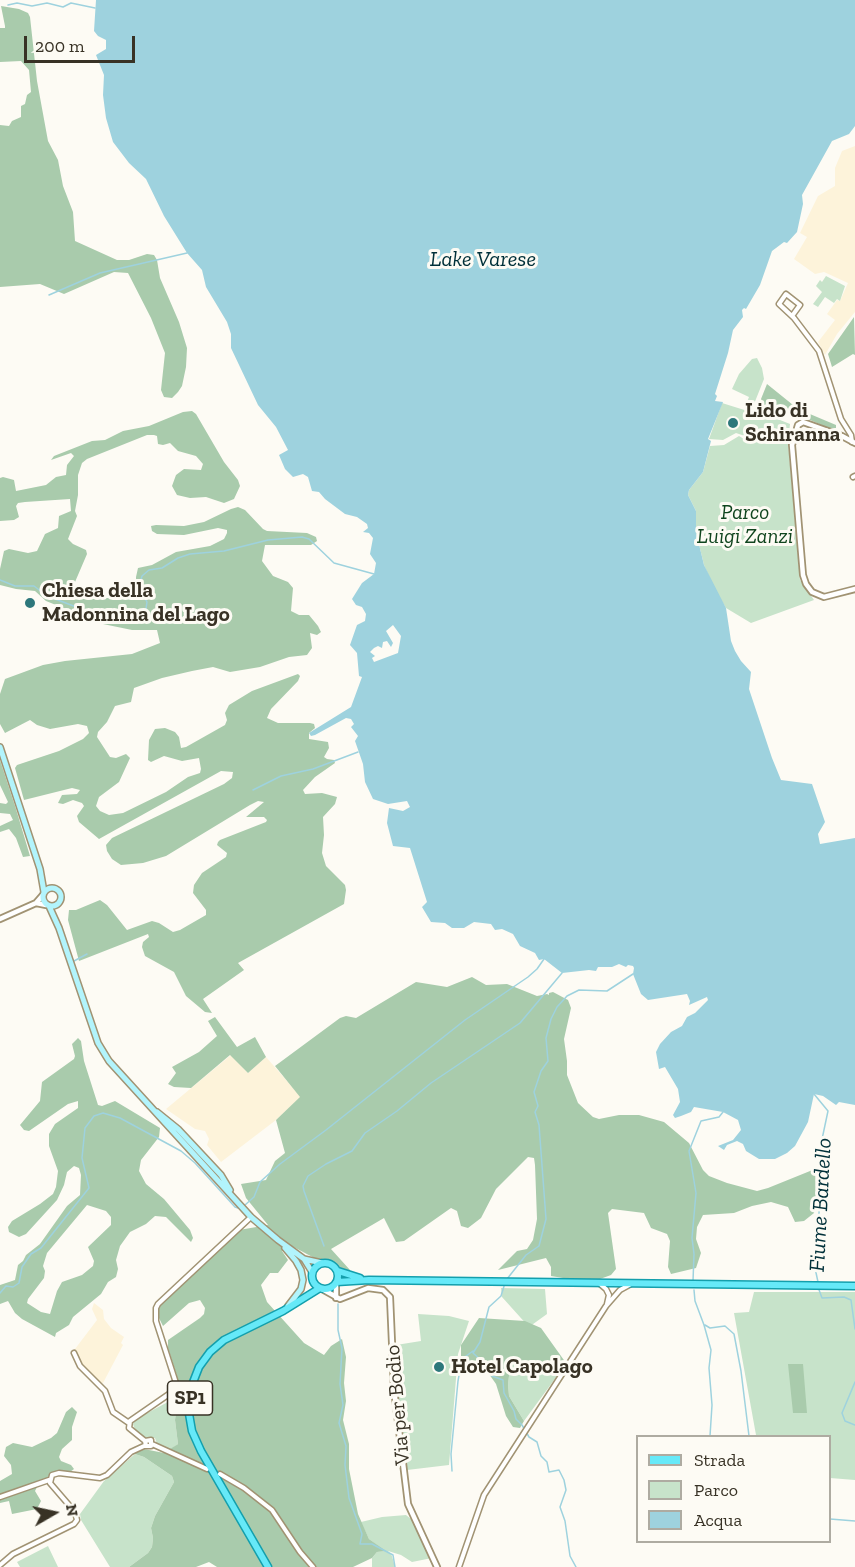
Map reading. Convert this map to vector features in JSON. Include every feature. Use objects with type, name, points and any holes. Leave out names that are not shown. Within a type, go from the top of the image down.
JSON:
[{"type":"main road","points":[[0,747],[40,870],[47,883],[60,893],[61,899],[56,912],[59,928]]},
{"type":"main road","points":[[40,870],[43,894],[59,928],[98,1042],[109,1061],[251,1217],[304,1258],[322,1263]]},
{"type":"main road","points":[[43,894],[53,888]]},
{"type":"main road","points":[[48,905],[58,904]]},
{"type":"main road","points":[[136,1092],[178,1129],[221,1175],[237,1200]]},
{"type":"main road","points":[[173,1132],[193,1146]]},
{"type":"main road","points":[[193,1146],[194,1151],[209,1170]]},
{"type":"main road","points":[[278,1240],[296,1261],[303,1280],[296,1298],[283,1311]]},
{"type":"main road","points":[[304,1258],[312,1272],[318,1264],[322,1263]]},
{"type":"main road","name":"SP1","points":[[322,1263],[330,1263],[338,1271],[369,1281]]},
{"type":"main road","points":[[336,1283],[338,1271]]},
{"type":"main road","name":"SP1","points":[[302,1298],[312,1280],[312,1272]]},
{"type":"main road","points":[[312,1280],[321,1289]]},
{"type":"main road","name":"SP1","points":[[268,1567],[201,1451],[192,1431],[188,1408],[192,1385],[199,1367],[210,1352],[224,1340],[283,1311],[302,1298],[321,1289],[330,1289],[336,1283],[369,1281],[855,1286]]},
{"type":"street","points":[[791,291],[779,304],[792,316],[821,354],[841,419],[854,442]]},
{"type":"street","points":[[787,295],[800,305],[792,316]]},
{"type":"street","points":[[854,442],[801,423],[793,437],[792,448],[804,580],[809,589],[820,596],[831,596],[855,589]]},
{"type":"street","points":[[0,919],[36,903],[43,894]]},
{"type":"street","points":[[36,903],[48,905]]},
{"type":"street","points":[[129,1423],[175,1388],[175,1379],[156,1321],[155,1314],[158,1304],[251,1217]]},
{"type":"street","points":[[336,1283],[336,1298]]},
{"type":"street","points":[[600,1284],[609,1296],[606,1306]]},
{"type":"street","points":[[459,1567],[484,1495],[606,1306],[620,1290],[632,1284]]},
{"type":"street","name":"Via per Bodio","points":[[336,1298],[344,1299],[368,1288],[383,1290],[390,1297],[394,1389],[408,1504],[437,1567]]},
{"type":"street","points":[[321,1289],[336,1298]]},
{"type":"street","points":[[74,1353],[80,1366],[105,1391],[113,1412],[129,1423],[129,1428],[145,1443]]},
{"type":"street","points":[[0,1497],[49,1480],[52,1475],[59,1473],[100,1478],[107,1475],[130,1452],[149,1439],[152,1444],[207,1469]]},
{"type":"street","points":[[220,1474],[244,1488],[272,1510],[313,1567]]},
{"type":"street","points":[[0,1565],[13,1554],[74,1524],[77,1520],[75,1512],[49,1480]]},
{"type":"shaded area","points":[[855,146],[855,312],[837,334],[825,355],[818,342],[835,320],[827,314],[837,300],[840,301],[848,283],[824,272],[815,274],[794,259],[807,237],[800,233],[818,196],[835,186],[835,168],[842,151]]},
{"type":"shaded area","points":[[231,1055],[248,1073],[266,1057],[301,1097],[276,1120],[221,1162],[207,1145],[209,1139],[205,1131],[195,1129],[166,1109]]},
{"type":"shaded area","points":[[94,1303],[103,1310],[104,1319],[111,1328],[124,1337],[121,1343],[123,1345],[103,1383],[84,1368],[75,1349],[97,1320],[92,1309]]},
{"type":"green space","points":[[1,6],[19,9],[28,13],[30,17],[37,81],[48,141],[58,160],[63,186],[73,212],[75,241],[117,260],[129,260],[147,254],[154,255],[157,260],[160,278],[179,322],[187,348],[182,386],[172,398],[164,397],[161,390],[165,353],[151,318],[128,273],[114,272],[64,294],[40,284],[0,287],[0,125],[9,126],[12,121],[21,117],[21,106],[25,104],[27,95],[31,92],[29,70],[21,61],[0,62],[0,28],[5,28]]},
{"type":"green space","points":[[826,276],[845,286],[840,301],[837,299],[834,303],[825,297],[818,307],[813,304],[822,292],[816,286]]},
{"type":"green space","points":[[854,317],[855,355],[853,354],[832,367],[828,354]]},
{"type":"green space","points":[[757,358],[764,379],[754,404],[747,402],[749,397],[732,389],[739,374],[752,359]]},
{"type":"green space","points":[[767,384],[798,409],[836,425],[836,428],[833,430],[801,416],[796,417],[764,405],[761,399]]},
{"type":"green space","name":"Parco Luigi Zanzi","points":[[722,403],[754,413],[755,410],[790,424],[788,442],[800,580],[814,600],[751,623],[726,608],[715,590],[704,565],[696,532],[696,511],[688,495],[689,490],[703,472],[710,446],[724,445],[739,436],[744,439],[745,436],[736,433],[723,440],[709,439]]},
{"type":"green space","points":[[192,411],[238,480],[240,486],[234,499],[224,503],[206,497],[190,498],[177,495],[172,486],[176,475],[184,469],[201,470],[203,464],[196,456],[178,451],[170,443],[158,444],[157,436],[154,435],[147,435],[87,459],[82,463],[78,475],[75,511],[77,516],[68,539],[86,550],[87,554],[72,589],[78,594],[95,598],[110,598],[133,593],[136,588],[138,568],[152,565],[176,552],[210,546],[224,539],[227,533],[227,530],[218,528],[184,535],[157,534],[152,531],[151,526],[184,526],[204,522],[238,507],[245,510],[267,531],[307,533],[316,537],[317,541],[311,545],[265,545],[262,561],[273,576],[288,582],[293,588],[291,611],[299,615],[309,615],[321,632],[317,635],[310,633],[312,648],[307,655],[289,657],[260,667],[230,672],[213,667],[192,671],[134,688],[131,702],[115,706],[107,722],[98,732],[97,737],[110,757],[116,758],[126,754],[130,758],[119,782],[99,797],[96,806],[100,811],[109,815],[123,813],[166,792],[188,777],[200,773],[199,758],[182,761],[164,756],[151,762],[148,760],[149,740],[155,729],[165,728],[175,732],[179,737],[181,748],[186,747],[225,725],[227,720],[225,713],[229,705],[252,691],[298,674],[300,676],[298,681],[271,709],[267,718],[278,723],[314,724],[315,728],[309,733],[309,739],[328,742],[329,748],[324,757],[334,760],[335,763],[315,777],[303,790],[305,794],[322,793],[337,797],[335,804],[323,817],[322,853],[326,866],[345,885],[346,890],[344,904],[238,963],[244,970],[203,999],[212,1013],[205,1012],[186,996],[174,972],[145,956],[142,947],[143,942],[149,937],[148,934],[79,961],[68,920],[69,910],[76,910],[100,900],[107,905],[127,930],[152,921],[173,932],[180,930],[206,915],[206,910],[193,893],[194,885],[202,873],[226,857],[227,853],[217,845],[218,842],[266,822],[264,817],[246,817],[264,802],[258,801],[250,805],[166,856],[143,863],[121,865],[112,859],[107,851],[106,845],[112,838],[224,784],[232,778],[233,772],[221,771],[99,839],[79,822],[77,816],[84,806],[82,803],[73,800],[63,804],[58,803],[62,795],[77,794],[80,790],[72,788],[24,800],[15,768],[17,765],[59,751],[83,739],[89,733],[87,726],[78,724],[50,729],[30,720],[5,733],[0,724],[0,694],[5,679],[43,665],[132,654],[160,643],[157,630],[132,630],[103,624],[46,601],[35,591],[0,585],[0,569],[4,551],[9,549],[28,553],[37,551],[45,534],[58,528],[59,516],[71,511],[70,499],[25,502],[18,503],[16,506],[19,517],[14,520],[0,521],[0,478],[14,480],[16,491],[46,485],[56,477],[66,475],[67,465],[74,456],[71,453],[51,460],[54,456],[92,441],[105,440],[123,431],[149,426],[183,412]]},
{"type":"green space","points":[[0,760],[30,856],[23,857],[16,838],[9,829],[0,832],[0,826],[13,820],[10,814],[0,813],[0,803],[8,802],[0,785]]},
{"type":"green space","points":[[472,977],[486,985],[507,984],[537,996],[549,995],[553,992],[568,1000],[571,1008],[564,1039],[567,1075],[578,1103],[593,1117],[599,1119],[619,1115],[639,1115],[664,1122],[689,1143],[703,1170],[709,1176],[757,1191],[815,1169],[814,1213],[804,1221],[795,1222],[788,1207],[771,1202],[734,1213],[703,1215],[697,1227],[696,1239],[701,1253],[696,1268],[671,1274],[668,1267],[670,1241],[667,1234],[651,1228],[644,1213],[612,1209],[608,1213],[616,1269],[611,1275],[600,1279],[569,1279],[551,1276],[551,1267],[546,1258],[498,1270],[517,1251],[527,1249],[533,1240],[537,1219],[535,1165],[534,1158],[528,1157],[496,1189],[481,1218],[468,1228],[461,1226],[457,1211],[451,1208],[404,1241],[396,1242],[384,1218],[331,1249],[350,1270],[346,1272],[333,1262],[320,1261],[288,1244],[282,1251],[288,1260],[278,1273],[270,1273],[261,1285],[267,1302],[304,1343],[324,1355],[331,1346],[342,1339],[346,1357],[344,1383],[346,1401],[343,1420],[349,1444],[349,1469],[358,1514],[369,1539],[386,1551],[377,1552],[372,1558],[353,1567],[217,1567],[209,1562],[196,1567],[129,1567],[148,1553],[152,1547],[151,1528],[155,1516],[174,1482],[172,1476],[144,1457],[135,1454],[137,1450],[144,1449],[164,1453],[178,1444],[175,1420],[178,1396],[177,1376],[168,1348],[168,1340],[200,1318],[205,1308],[200,1300],[189,1303],[163,1326],[158,1316],[159,1307],[239,1230],[268,1225],[246,1198],[241,1184],[266,1180],[275,1161],[285,1153],[276,1120],[300,1097],[275,1066],[340,1018],[346,1016],[356,1018],[416,982],[447,987]]},
{"type":"green space","points":[[215,1017],[237,1047],[255,1037],[266,1057],[248,1073],[230,1055],[191,1088],[174,1087],[168,1084],[176,1073],[172,1067],[199,1052],[217,1036],[208,1021]]},
{"type":"green space","points":[[78,1038],[81,1041],[84,1061],[98,1105],[102,1106],[115,1101],[160,1128],[159,1137],[141,1160],[139,1171],[146,1184],[164,1199],[190,1230],[193,1238],[191,1242],[166,1217],[155,1216],[146,1224],[130,1232],[120,1246],[116,1260],[118,1269],[116,1277],[108,1282],[101,1294],[73,1317],[69,1325],[56,1333],[55,1337],[22,1319],[15,1313],[8,1301],[0,1304],[0,1285],[15,1280],[18,1265],[40,1244],[67,1206],[80,1195],[81,1175],[79,1168],[74,1166],[67,1172],[57,1200],[26,1234],[19,1237],[9,1232],[8,1227],[12,1221],[53,1194],[56,1187],[58,1171],[49,1146],[49,1134],[55,1124],[78,1108],[78,1101],[68,1104],[29,1131],[24,1130],[20,1125],[40,1101],[42,1082],[74,1059],[72,1044]],"holes":[[[87,1205],[106,1211],[111,1217],[111,1225],[88,1247],[94,1261],[93,1266],[82,1275],[62,1282],[50,1314],[41,1312],[27,1303],[44,1278],[43,1266],[47,1253]]]},
{"type":"green space","points":[[501,1288],[545,1289],[547,1314],[529,1327],[502,1297]]},
{"type":"green space","points":[[754,1292],[855,1292],[855,1480],[831,1478],[831,1435],[756,1435],[734,1313],[749,1312]]},
{"type":"green space","points":[[418,1314],[449,1316],[469,1321],[458,1354],[449,1465],[407,1470],[397,1388],[396,1345],[421,1341]]},
{"type":"green space","points":[[479,1318],[525,1321],[541,1328],[566,1363],[557,1376],[513,1361],[508,1384],[509,1396],[524,1421],[520,1428],[513,1427],[506,1416],[496,1384],[489,1374],[480,1373],[465,1365],[461,1357],[461,1345]]},
{"type":"green space","points":[[514,1360],[557,1376],[524,1421],[509,1396],[510,1368]]},
{"type":"green space","points":[[788,1364],[803,1364],[807,1413],[793,1413]]},
{"type":"green space","points":[[178,1392],[175,1420],[178,1444],[170,1450],[157,1444],[155,1438],[145,1438],[135,1430],[133,1424],[136,1419],[166,1403]]},
{"type":"green space","points":[[72,1407],[77,1412],[72,1427],[72,1440],[62,1449],[59,1457],[61,1461],[71,1465],[74,1469],[70,1472],[53,1472],[37,1487],[35,1491],[41,1501],[37,1509],[12,1514],[9,1501],[0,1503],[0,1481],[12,1474],[11,1465],[4,1456],[6,1447],[13,1443],[32,1447],[51,1438],[57,1433],[66,1412]]},
{"type":"green space","points":[[135,1454],[144,1457],[172,1476],[174,1482],[155,1516],[151,1528],[152,1547],[148,1553],[129,1567],[110,1567],[81,1520],[80,1514],[104,1481]]},
{"type":"green space","points":[[406,1515],[416,1523],[432,1558],[412,1562],[388,1551],[395,1567],[372,1567],[372,1558],[377,1552],[385,1551],[369,1539],[361,1522]]},
{"type":"green space","points":[[48,1546],[58,1567],[20,1567],[17,1562]]},
{"type":"water","name":"Lake Varese","points":[[96,0],[855,0],[855,126],[849,134],[832,141],[802,195],[803,204],[797,232],[787,243],[784,242],[772,251],[760,285],[746,309],[742,310],[743,317],[733,330],[715,394],[717,396],[715,401],[723,402],[708,439],[711,441],[703,472],[689,490],[688,495],[696,511],[696,532],[704,565],[726,608],[731,641],[735,651],[751,672],[749,689],[781,780],[812,784],[825,822],[818,834],[820,844],[855,838],[855,1105],[839,1102],[836,1105],[823,1096],[814,1094],[808,1122],[795,1146],[787,1153],[775,1159],[759,1159],[746,1151],[743,1144],[737,1141],[727,1145],[724,1150],[718,1146],[733,1140],[741,1130],[738,1120],[723,1112],[694,1107],[691,1112],[681,1116],[675,1118],[673,1115],[680,1102],[678,1089],[665,1067],[659,1069],[656,1052],[671,1032],[682,1026],[687,1017],[695,1013],[708,1000],[707,997],[689,1005],[687,994],[648,1000],[641,994],[633,974],[633,966],[626,967],[619,964],[612,967],[598,967],[596,971],[562,973],[544,959],[539,960],[535,953],[520,946],[513,934],[502,929],[495,930],[491,924],[474,922],[464,928],[452,928],[445,923],[431,922],[422,907],[427,902],[410,848],[393,846],[387,823],[389,808],[403,811],[410,807],[407,801],[388,804],[373,799],[365,782],[363,764],[355,741],[358,736],[351,727],[354,724],[351,719],[346,718],[315,735],[311,736],[309,733],[351,707],[362,677],[359,676],[357,653],[350,645],[357,625],[365,621],[366,614],[362,607],[356,605],[352,599],[362,583],[374,574],[376,563],[370,554],[373,538],[369,533],[363,532],[368,528],[367,524],[357,517],[345,514],[319,492],[312,491],[308,477],[303,474],[293,477],[285,469],[279,455],[288,450],[276,427],[258,405],[231,348],[231,334],[227,322],[206,287],[202,270],[187,253],[164,216],[146,179],[129,163],[113,142],[106,118],[103,95],[104,75],[96,55],[106,49],[106,40],[94,31]],"holes":[[[393,625],[401,636],[398,653],[374,662],[372,658],[375,656],[370,652],[378,646],[382,648],[383,642],[387,641],[391,647],[393,643],[386,631]]]},
{"type":"waterway","points":[[8,5],[17,3],[32,6],[47,3],[63,7],[71,3],[95,8]]},
{"type":"waterway","points":[[49,295],[100,273],[187,253]]},
{"type":"waterway","points":[[0,580],[15,586],[34,586],[47,596],[95,614],[135,620],[145,615],[147,602],[139,587],[142,576],[149,570],[162,568],[190,554],[224,551],[268,540],[302,537],[309,539],[334,563],[374,574]]},
{"type":"waterway","points":[[253,790],[281,776],[313,769],[358,752]]},
{"type":"waterway","points":[[74,961],[87,954]]},
{"type":"waterway","points":[[245,1205],[254,1197],[260,1182],[280,1164],[465,1020],[528,977],[544,959]]},
{"type":"waterway","points":[[324,1246],[304,1191],[303,1186],[308,1176],[352,1151],[365,1133],[431,1083],[520,1023],[562,973]]},
{"type":"waterway","points":[[507,1279],[526,1255],[539,1246],[546,1219],[539,1125],[535,1112],[538,1106],[534,1092],[541,1071],[548,1061],[546,1038],[551,1019],[557,1007],[567,996],[579,990],[607,991],[633,974]]},
{"type":"waterway","name":"Fiume Bardello","points":[[814,1094],[828,1111],[821,1144],[823,1158],[815,1268],[818,1282]]},
{"type":"waterway","points":[[693,1281],[692,1238],[696,1193],[689,1151],[701,1121],[719,1117],[723,1112]]},
{"type":"waterway","points":[[0,1293],[6,1286],[13,1287],[19,1283],[22,1267],[31,1254],[41,1248],[89,1188],[82,1158],[85,1128],[94,1116],[103,1113],[120,1118],[181,1151],[238,1208]]},
{"type":"waterway","points":[[505,1283],[501,1296],[489,1307],[480,1342],[473,1353],[483,1362],[492,1376],[503,1380],[504,1393],[516,1419],[529,1437],[537,1442],[541,1456],[547,1462],[549,1472],[559,1470],[564,1480],[566,1490],[560,1507],[565,1521],[570,1556],[576,1567]]},
{"type":"waterway","name":"Fiume Bardello","points":[[818,1287],[822,1298],[844,1297],[851,1300],[855,1329]]},
{"type":"waterway","points":[[694,1290],[695,1301],[711,1350],[709,1368],[712,1405],[710,1435]]},
{"type":"waterway","points":[[338,1304],[338,1330],[342,1348],[340,1384],[343,1405],[339,1423],[346,1446],[345,1465],[349,1498],[362,1534],[360,1544],[372,1544],[393,1555],[395,1567]]},
{"type":"waterway","points":[[705,1325],[710,1328],[725,1326],[734,1334],[749,1435]]},
{"type":"waterway","points":[[452,1471],[451,1454],[458,1381],[462,1359],[473,1351]]},
{"type":"waterway","name":"Fiume Bardello","points":[[855,1382],[842,1413],[845,1421],[855,1425]]},
{"type":"waterway","points":[[831,1519],[855,1521]]},
{"type":"place","name":"Lido di Schiranna","points":[[733,423]]},
{"type":"place","name":"Chiesa della Madonnina del Lago","points":[[30,603]]},
{"type":"place","name":"Hotel Capolago","points":[[439,1367]]}]
